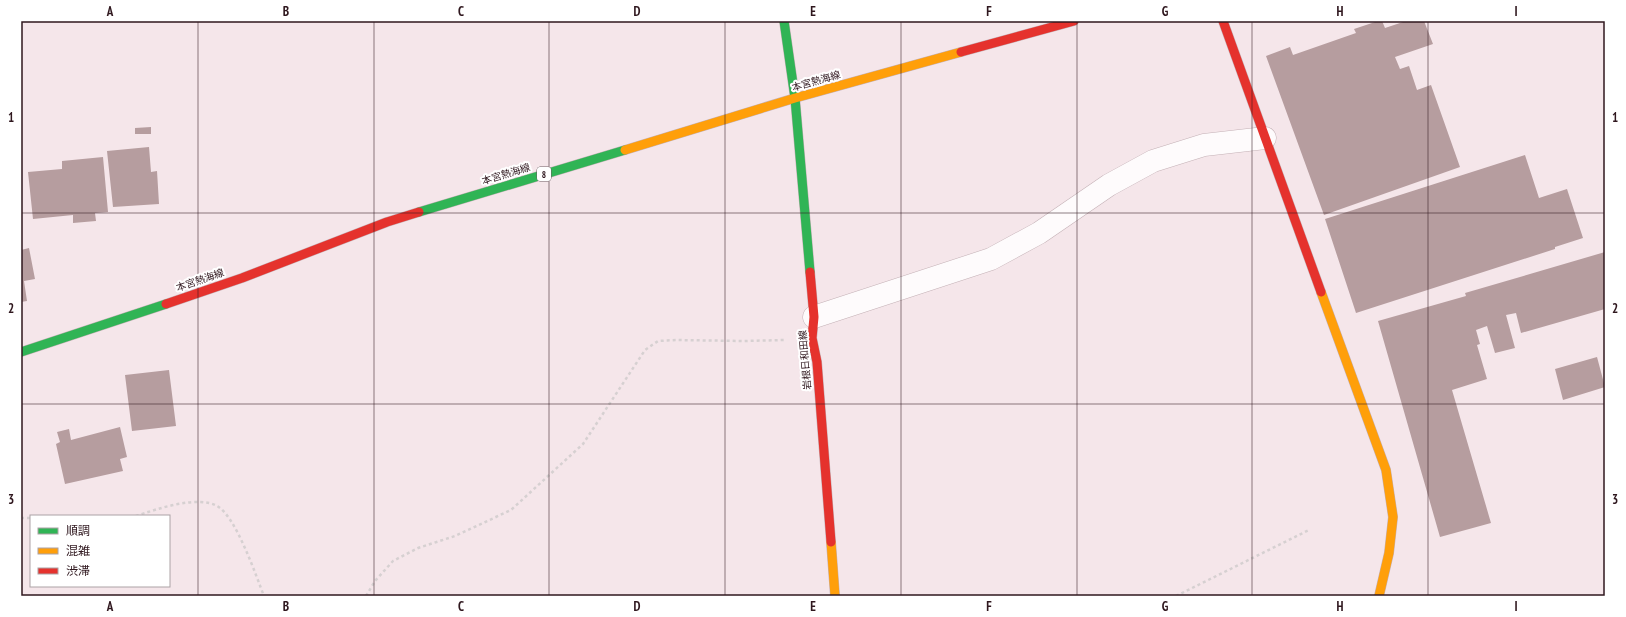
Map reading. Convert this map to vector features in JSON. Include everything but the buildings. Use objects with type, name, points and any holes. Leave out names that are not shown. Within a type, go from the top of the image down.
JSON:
[{"type":"main road","name":"岩根日和田線","points":[[784,21],[795,98],[835,596]]},
{"type":"main road","name":"本宮熱海線","points":[[21,352],[242,278],[388,222],[795,98],[1074,21]]},
{"type":"main road","points":[[1223,21],[1386,470],[1393,517],[1389,553],[1379,596]]},
{"type":"street","points":[[813,328],[991,259],[1039,233],[1109,185],[1153,161],[1204,145],[1265,138]]},
{"type":"path","points":[[366,596],[375,581],[393,561],[418,548],[455,536],[511,510],[582,444],[645,350],[658,342],[676,340],[744,342],[813,328]]},
{"type":"path","points":[[140,515],[184,503],[204,502],[218,506],[231,521],[250,558],[264,596]]},
{"type":"path","points":[[1176,596],[1309,530]]},
{"type":"traffic: fast","points":[[784,21],[795,98],[810,272]]},
{"type":"traffic: fast","points":[[419,212],[625,150]]},
{"type":"traffic: fast","points":[[21,352],[166,304]]},
{"type":"traffic: slow","points":[[625,150],[795,98],[961,52]]},
{"type":"traffic: slow","points":[[1321,292],[1386,470],[1393,517],[1389,553],[1379,596]]},
{"type":"traffic: slow","points":[[831,542],[835,596]]},
{"type":"traffic: jam","points":[[961,52],[1074,21]]},
{"type":"traffic: jam","points":[[1223,21],[1321,292]]},
{"type":"traffic: jam","points":[[166,304],[242,278],[387,222],[419,212]]},
{"type":"traffic: jam","points":[[810,272],[814,317],[812,338],[817,362],[831,542]]}]
